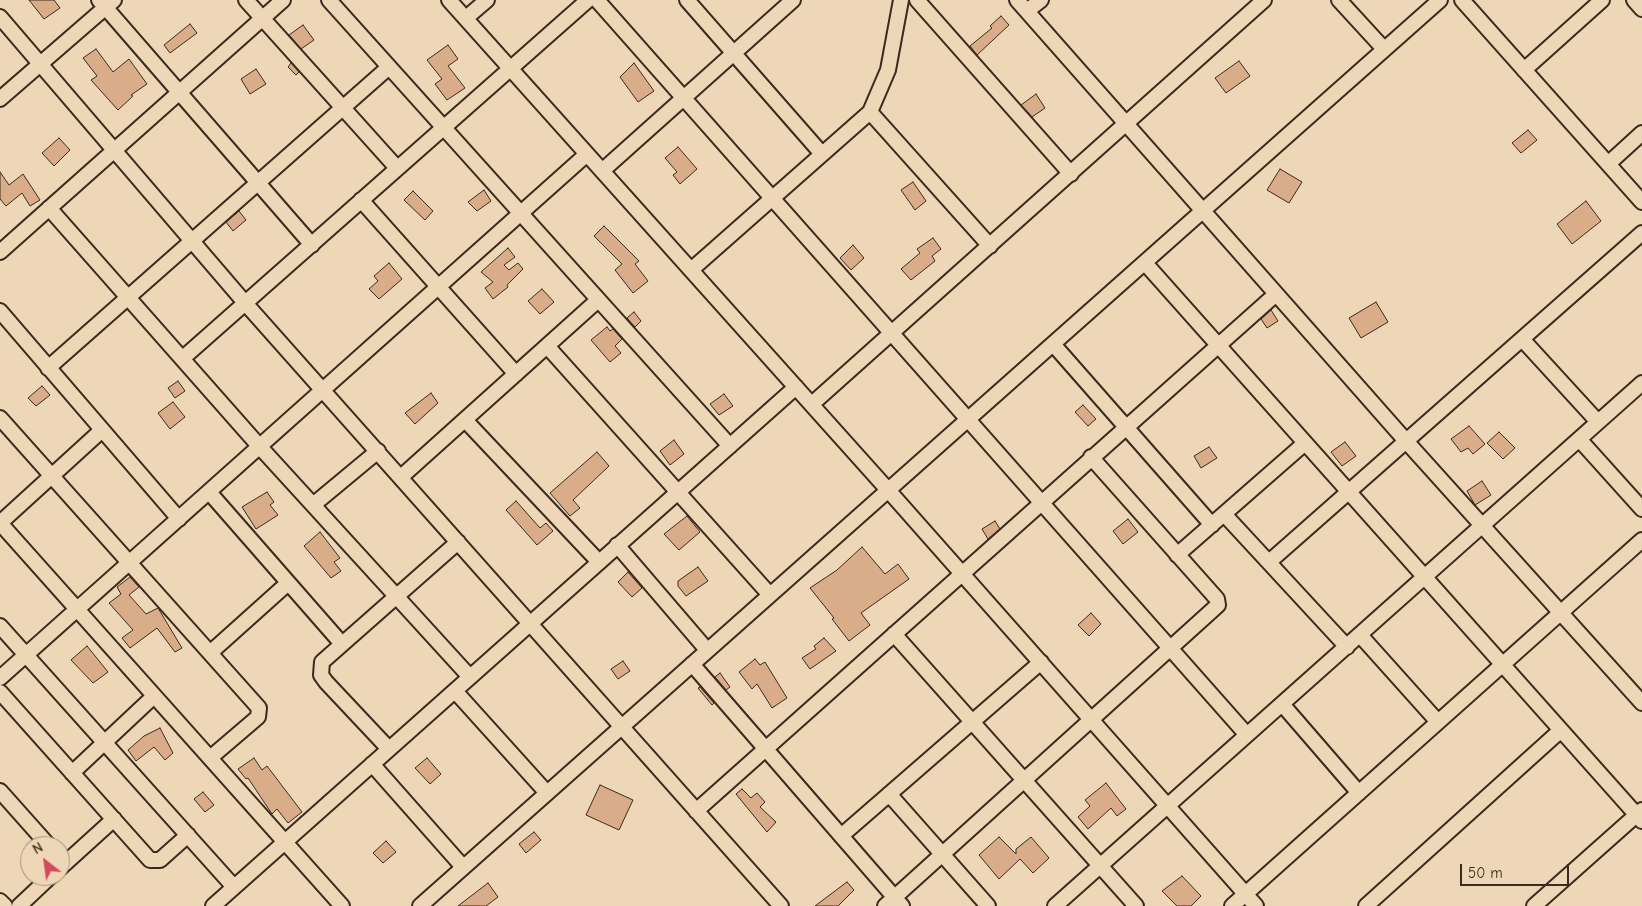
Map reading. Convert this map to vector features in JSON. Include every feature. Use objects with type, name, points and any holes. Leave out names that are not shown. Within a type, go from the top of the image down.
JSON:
[{"type":"street","points":[[246,0],[397,168]]},
{"type":"street","points":[[0,252],[283,0]]},
{"type":"street","points":[[329,0],[442,128],[730,446]]},
{"type":"street","points":[[449,0],[812,404],[1256,906]]},
{"type":"street","points":[[466,18],[487,0]]},
{"type":"street","points":[[183,358],[588,0]]},
{"type":"street","points":[[597,0],[1247,735]]},
{"type":"street","points":[[687,0],[822,154]]},
{"type":"street","points":[[602,171],[793,0]]},
{"type":"street","points":[[691,270],[870,112],[888,70],[901,0]]},
{"type":"street","points":[[917,0],[1071,174]]},
{"type":"street","points":[[1017,0],[1406,441],[1642,703]]},
{"type":"street","points":[[1027,11],[1041,0]]},
{"type":"street","points":[[812,404],[1264,0]]},
{"type":"street","points":[[1339,0],[1384,49]]},
{"type":"street","points":[[420,906],[1440,0]]},
{"type":"street","points":[[1462,0],[1642,202]]},
{"type":"street","points":[[1524,70],[1602,0]]},
{"type":"street","points":[[1634,0],[1642,9]]},
{"type":"street","points":[[0,99],[41,64],[106,2],[179,92],[312,245]]},
{"type":"street","points":[[0,17],[246,304],[781,906]]},
{"type":"street","points":[[48,368],[389,67]]},
{"type":"street","points":[[870,112],[990,246]]},
{"type":"street","points":[[1608,164],[1642,133]]},
{"type":"street","points":[[0,678],[587,154]]},
{"type":"street","points":[[360,200],[516,374]]},
{"type":"street","points":[[49,208],[260,447],[470,677]]},
{"type":"street","points":[[1269,562],[1642,232]]},
{"type":"street","points":[[1145,263],[1560,730],[1640,815],[1534,906]]},
{"type":"street","points":[[696,811],[1276,294]]},
{"type":"street","points":[[401,477],[598,300]]},
{"type":"street","points":[[0,311],[179,519]]},
{"type":"street","points":[[1522,339],[1598,422]]},
{"type":"street","points":[[1053,344],[1212,525]]},
{"type":"street","points":[[547,346],[770,595]]},
{"type":"street","points":[[1056,906],[1642,383]]},
{"type":"street","points":[[213,906],[796,387]]},
{"type":"street","points":[[0,418],[255,704],[260,714],[210,758]]},
{"type":"street","points":[[465,420],[599,562]]},
{"type":"street","points":[[102,430],[0,523],[342,906]]},
{"type":"street","points":[[1579,439],[1642,509]]},
{"type":"street","points":[[1177,555],[1306,443]]},
{"type":"street","points":[[313,505],[378,451]]},
{"type":"street","points":[[692,664],[841,836],[894,903],[941,854],[1218,605],[1217,599],[1091,457]]},
{"type":"street","points":[[209,492],[342,644]]},
{"type":"street","points":[[1224,514],[1347,647]]},
{"type":"street","points":[[1232,906],[1642,540]]},
{"type":"street","points":[[389,749],[320,675],[322,662],[458,542]]},
{"type":"street","points":[[617,545],[707,650]]},
{"type":"street","points":[[210,653],[288,583]]},
{"type":"street","points":[[0,626],[234,887]]},
{"type":"street","points":[[894,634],[1136,906]]},
{"type":"street","points":[[1360,635],[1438,722]]},
{"type":"street","points":[[841,836],[1041,662]]},
{"type":"street","points":[[455,691],[546,793]]},
{"type":"street","points":[[0,692],[153,861],[160,860],[188,835]]},
{"type":"street","points":[[72,773],[154,696]]},
{"type":"street","points":[[1282,704],[1359,793]]},
{"type":"street","points":[[1366,906],[1560,730]]},
{"type":"street","points":[[372,764],[463,868]]},
{"type":"street","points":[[0,791],[40,836]]},
{"type":"street","points":[[889,794],[988,906]]},
{"type":"street","points":[[70,857],[114,819]]},
{"type":"street","points":[[19,906],[40,886]]},
{"type":"street","points":[[0,901],[5,906]]},
{"type":"building","points":[[29,0],[54,0],[60,8],[44,19]]},
{"type":"building","points":[[1001,16],[1009,25],[977,55],[970,46],[992,28],[990,26]]},
{"type":"building","points":[[190,24],[197,33],[170,53],[164,45]]},
{"type":"building","points":[[303,25],[314,40],[301,49],[289,35]]},
{"type":"building","points":[[448,45],[458,59],[448,66],[465,88],[447,100],[435,84],[442,79],[427,60]]},
{"type":"building","points":[[96,49],[113,72],[129,59],[147,84],[131,95],[133,96],[118,110],[91,80],[97,76],[83,58]]},
{"type":"building","points":[[1239,61],[1250,76],[1226,93],[1215,78]]},
{"type":"building","points":[[291,63],[299,72],[296,75],[288,67]]},
{"type":"building","points":[[634,63],[654,91],[638,102],[620,77]]},
{"type":"building","points":[[256,69],[266,84],[250,94],[241,79]]},
{"type":"building","points":[[1036,94],[1045,108],[1032,117],[1021,105]]},
{"type":"building","points":[[1528,130],[1537,140],[1521,153],[1512,143]]},
{"type":"building","points":[[59,138],[70,150],[54,166],[42,153]]},
{"type":"building","points":[[678,147],[697,169],[680,184],[673,175],[677,172],[665,158]]},
{"type":"building","points":[[1280,169],[1302,182],[1289,203],[1267,190]]},
{"type":"building","points":[[0,172],[9,185],[23,174],[40,200],[30,206],[22,193],[6,206],[0,199]]},
{"type":"building","points":[[913,182],[926,201],[915,210],[901,190]]},
{"type":"building","points":[[484,190],[491,201],[477,211],[468,202]]},
{"type":"building","points":[[413,191],[433,211],[425,220],[404,200]]},
{"type":"building","points":[[1586,201],[1601,221],[1572,244],[1557,224]]},
{"type":"building","points":[[239,211],[246,220],[233,231],[226,222]]},
{"type":"building","points":[[604,226],[639,261],[635,264],[648,281],[633,293],[615,270],[622,264],[594,236]]},
{"type":"building","points":[[933,238],[941,249],[932,256],[935,261],[911,280],[901,269],[920,253],[917,249]]},
{"type":"building","points":[[853,245],[864,258],[851,270],[840,258]]},
{"type":"building","points":[[508,248],[515,257],[504,265],[509,270],[518,263],[523,269],[507,285],[508,287],[493,299],[485,288],[493,282],[481,272]]},
{"type":"building","points":[[389,263],[402,279],[379,299],[369,289],[378,281],[374,276]]},
{"type":"building","points":[[542,289],[554,302],[540,314],[528,301]]},
{"type":"building","points":[[1376,302],[1388,322],[1361,338],[1349,318]]},
{"type":"building","points":[[1271,310],[1278,321],[1267,328],[1261,319]]},
{"type":"building","points":[[634,312],[641,321],[635,327],[627,318]]},
{"type":"building","points":[[607,327],[610,331],[613,329],[622,339],[615,346],[621,353],[610,362],[591,340]]},
{"type":"building","points":[[178,381],[185,391],[175,398],[168,388]]},
{"type":"building","points":[[42,386],[50,395],[36,406],[28,398]]},
{"type":"building","points":[[431,393],[438,403],[415,424],[405,413]]},
{"type":"building","points":[[724,394],[733,406],[719,415],[710,404]]},
{"type":"building","points":[[173,402],[185,417],[170,429],[158,413]]},
{"type":"building","points":[[1083,405],[1096,419],[1088,426],[1075,412]]},
{"type":"building","points":[[1469,426],[1485,444],[1473,454],[1468,448],[1461,452],[1451,439]]},
{"type":"building","points":[[1499,432],[1515,448],[1503,459],[1487,443]]},
{"type":"building","points":[[674,440],[684,454],[670,465],[660,451]]},
{"type":"building","points":[[1345,442],[1356,456],[1342,466],[1331,452]]},
{"type":"building","points":[[1209,447],[1217,458],[1201,468],[1194,456]]},
{"type":"building","points":[[597,452],[609,466],[573,500],[580,508],[570,516],[550,493]]},
{"type":"building","points":[[1482,481],[1491,495],[1475,505],[1467,491]]},
{"type":"building","points":[[267,492],[274,502],[270,505],[278,515],[256,529],[242,507]]},
{"type":"building","points":[[516,501],[540,528],[546,523],[553,531],[537,545],[506,510]]},
{"type":"building","points":[[687,516],[700,532],[679,550],[664,534]]},
{"type":"building","points":[[1128,519],[1138,532],[1123,544],[1113,531]]},
{"type":"building","points":[[995,521],[1000,529],[988,539],[982,529]]},
{"type":"building","points":[[320,532],[340,558],[334,562],[341,571],[331,578],[304,546]]},
{"type":"building","points":[[862,547],[885,574],[898,564],[909,579],[861,613],[870,625],[849,641],[832,619],[834,618],[810,588],[837,570]]},
{"type":"building","points":[[698,567],[708,581],[686,596],[678,586],[678,581]]},
{"type":"building","points":[[628,572],[642,588],[632,597],[618,582]]},
{"type":"building","points":[[130,577],[139,587],[129,595],[146,614],[158,608],[182,648],[175,652],[157,628],[130,648],[122,638],[133,630],[109,603],[121,594],[117,587]]},
{"type":"building","points":[[1091,613],[1101,624],[1089,636],[1078,625]]},
{"type":"building","points":[[824,638],[836,651],[810,669],[802,658],[816,649],[814,646]]},
{"type":"building","points":[[87,646],[108,672],[93,683],[71,660]]},
{"type":"building","points":[[755,659],[760,665],[765,662],[787,698],[772,708],[757,684],[752,689],[739,672]]},
{"type":"building","points":[[623,661],[630,671],[618,679],[611,669]]},
{"type":"building","points":[[720,673],[730,687],[726,690],[715,677]]},
{"type":"building","points":[[700,687],[714,703],[712,705],[698,688]]},
{"type":"building","points":[[160,728],[173,753],[165,760],[154,747],[136,761],[128,750],[144,736]]},
{"type":"building","points":[[254,758],[262,770],[267,766],[302,812],[288,823],[277,809],[272,814],[248,778],[246,779],[238,769]]},
{"type":"building","points":[[427,758],[441,774],[430,784],[415,768]]},
{"type":"building","points":[[1106,783],[1126,809],[1117,816],[1111,808],[1088,829],[1078,817],[1090,806],[1085,800]]},
{"type":"building","points":[[600,785],[633,800],[619,830],[586,815]]},
{"type":"building","points":[[742,789],[751,798],[757,793],[765,802],[760,807],[776,822],[767,832],[736,794]]},
{"type":"building","points":[[203,792],[214,805],[205,812],[194,799]]},
{"type":"building","points":[[534,832],[541,840],[526,853],[519,844]]},
{"type":"building","points":[[999,837],[1016,854],[1016,849],[1031,837],[1049,858],[1033,873],[1020,859],[999,879],[979,855]]},
{"type":"building","points":[[386,841],[396,852],[383,863],[373,853]]},
{"type":"building","points":[[1182,876],[1201,896],[1191,906],[1177,906],[1162,891]]},
{"type":"building","points":[[847,882],[854,890],[838,906],[815,906]]},
{"type":"building","points":[[488,883],[498,897],[486,906],[458,906]]}]
